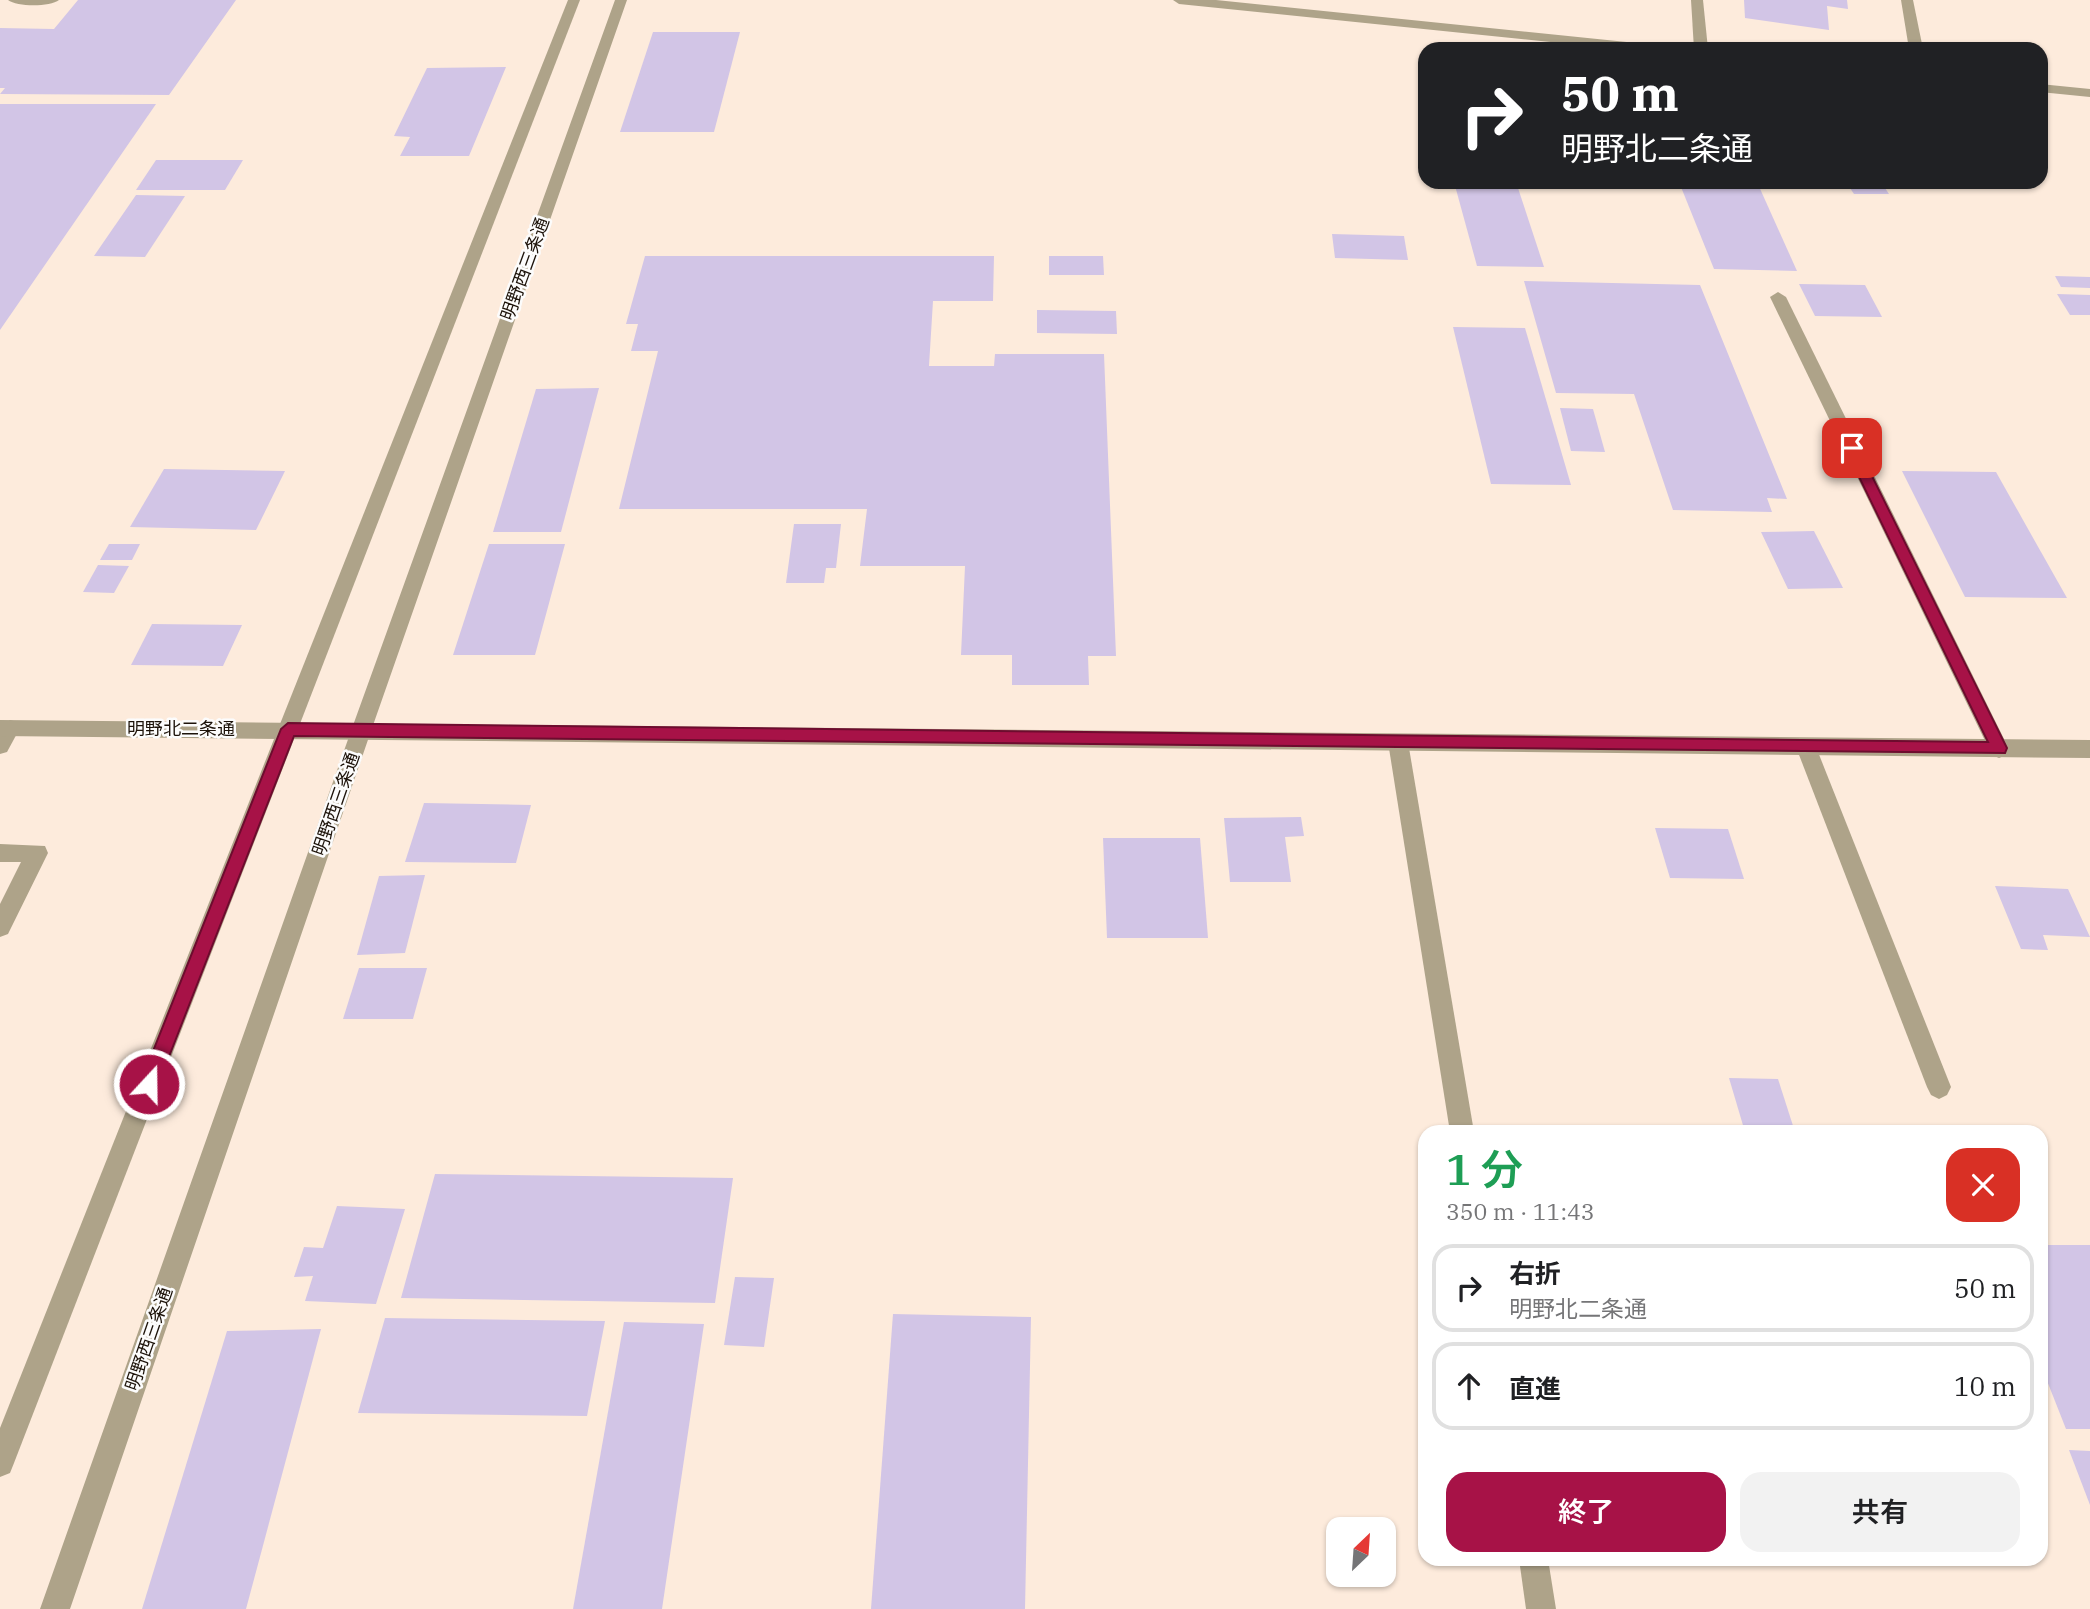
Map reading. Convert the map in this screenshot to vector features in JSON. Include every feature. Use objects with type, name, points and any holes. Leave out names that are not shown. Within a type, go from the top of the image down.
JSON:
[{"type":"street","points":[[14,0],[52,0]]},
{"type":"street","points":[[0,1463],[574,0]]},
{"type":"street","name":"明野西三条通","points":[[55,1609],[361,731],[621,0]]},
{"type":"street","points":[[1179,0],[1588,42]]},
{"type":"street","points":[[1698,0],[1701,42]]},
{"type":"street","points":[[1907,0],[1915,42]]},
{"type":"street","points":[[2048,89],[2090,93]]},
{"type":"street","points":[[1777,297],[1999,748]]},
{"type":"street","name":"明野北二条通","points":[[3,734],[288,729],[2090,749]]},
{"type":"street","points":[[1398,742],[1461,1125]]},
{"type":"street","points":[[1806,747],[1939,1087]]},
{"type":"street","points":[[0,853],[37,853],[0,927]]},
{"type":"street","points":[[1534,1566],[1541,1609]]},
{"type":"building","points":[[78,0],[236,0],[169,95],[0,94],[5,88],[0,88],[0,28],[54,29]]},
{"type":"building","points":[[1744,0],[1847,0],[1848,9],[1827,6],[1829,30],[1745,18]]},
{"type":"building","points":[[653,32],[740,32],[714,132],[620,132]]},
{"type":"building","points":[[506,67],[469,156],[400,156],[410,137],[394,136],[427,68]]},
{"type":"building","points":[[0,104],[156,104],[0,330]]},
{"type":"building","points":[[156,160],[243,160],[225,190],[136,190]]},
{"type":"building","points":[[1456,189],[1518,189],[1544,267],[1477,266]]},
{"type":"building","points":[[1682,189],[1760,189],[1797,271],[1714,269]]},
{"type":"building","points":[[1851,189],[1886,189],[1889,194],[1854,194]]},
{"type":"building","points":[[136,195],[185,196],[145,257],[94,256]]},
{"type":"building","points":[[1332,234],[1404,236],[1408,260],[1335,258]]},
{"type":"building","points":[[645,256],[994,256],[993,301],[933,301],[929,366],[994,366],[995,354],[1104,354],[1116,656],[1088,656],[1089,685],[1012,685],[1012,655],[961,655],[965,566],[860,566],[867,509],[619,509],[658,351],[631,351],[638,324],[626,324]]},
{"type":"building","points":[[1049,256],[1103,256],[1104,275],[1049,275]]},
{"type":"building","points":[[2055,276],[2090,277],[2090,288],[2061,287]]},
{"type":"building","points":[[1524,281],[1700,285],[1787,499],[1767,498],[1772,512],[1673,510],[1634,394],[1556,393]]},
{"type":"building","points":[[1799,284],[1865,285],[1882,317],[1815,316]]},
{"type":"building","points":[[2057,294],[2090,295],[2090,315],[2070,315]]},
{"type":"building","points":[[1037,310],[1116,311],[1117,334],[1037,333]]},
{"type":"building","points":[[1453,327],[1525,328],[1571,485],[1491,484]]},
{"type":"building","points":[[599,388],[561,532],[493,532],[536,389]]},
{"type":"building","points":[[1560,408],[1593,409],[1605,452],[1571,451]]},
{"type":"building","points":[[164,469],[285,471],[256,530],[130,527]]},
{"type":"building","points":[[1902,471],[1996,472],[2067,598],[1965,597]]},
{"type":"building","points":[[794,524],[841,524],[836,568],[826,568],[824,583],[786,583]]},
{"type":"building","points":[[1814,531],[1843,588],[1788,589],[1761,532]]},
{"type":"building","points":[[109,544],[140,544],[132,560],[100,560]]},
{"type":"building","points":[[489,544],[565,544],[535,655],[453,655]]},
{"type":"building","points":[[98,565],[129,566],[114,593],[83,592]]},
{"type":"building","points":[[152,624],[242,625],[223,666],[131,665]]},
{"type":"building","points":[[424,803],[531,805],[516,863],[405,862]]},
{"type":"building","points":[[1301,817],[1304,836],[1285,837],[1291,882],[1230,882],[1224,818]]},
{"type":"building","points":[[1655,828],[1728,829],[1744,879],[1670,878]]},
{"type":"building","points":[[1103,838],[1200,838],[1208,938],[1107,938]]},
{"type":"building","points":[[425,875],[405,953],[357,955],[379,876]]},
{"type":"building","points":[[1995,886],[2068,889],[2090,937],[2043,935],[2048,950],[2021,949]]},
{"type":"building","points":[[359,968],[427,968],[413,1019],[343,1019]]},
{"type":"building","points":[[1729,1078],[1778,1079],[1793,1125],[1743,1125]]},
{"type":"building","points":[[435,1174],[733,1178],[715,1303],[401,1298]]},
{"type":"building","points":[[337,1206],[405,1209],[376,1304],[305,1301],[313,1276],[294,1277],[304,1247],[323,1248]]},
{"type":"building","points":[[2048,1245],[2090,1245],[2090,1429],[2066,1429],[2048,1383]]},
{"type":"building","points":[[735,1277],[774,1278],[764,1347],[724,1345]]},
{"type":"building","points":[[893,1314],[1031,1317],[1025,1609],[871,1609]]},
{"type":"building","points":[[385,1318],[605,1321],[587,1416],[358,1413]]},
{"type":"building","points":[[624,1322],[704,1324],[662,1609],[573,1609]]},
{"type":"building","points":[[321,1329],[246,1609],[142,1609],[227,1331]]},
{"type":"building","points":[[2069,1450],[2090,1451],[2090,1505]]},
{"type":"route","points":[[149,1084],[288,729],[1999,748],[1852,448]]}]
